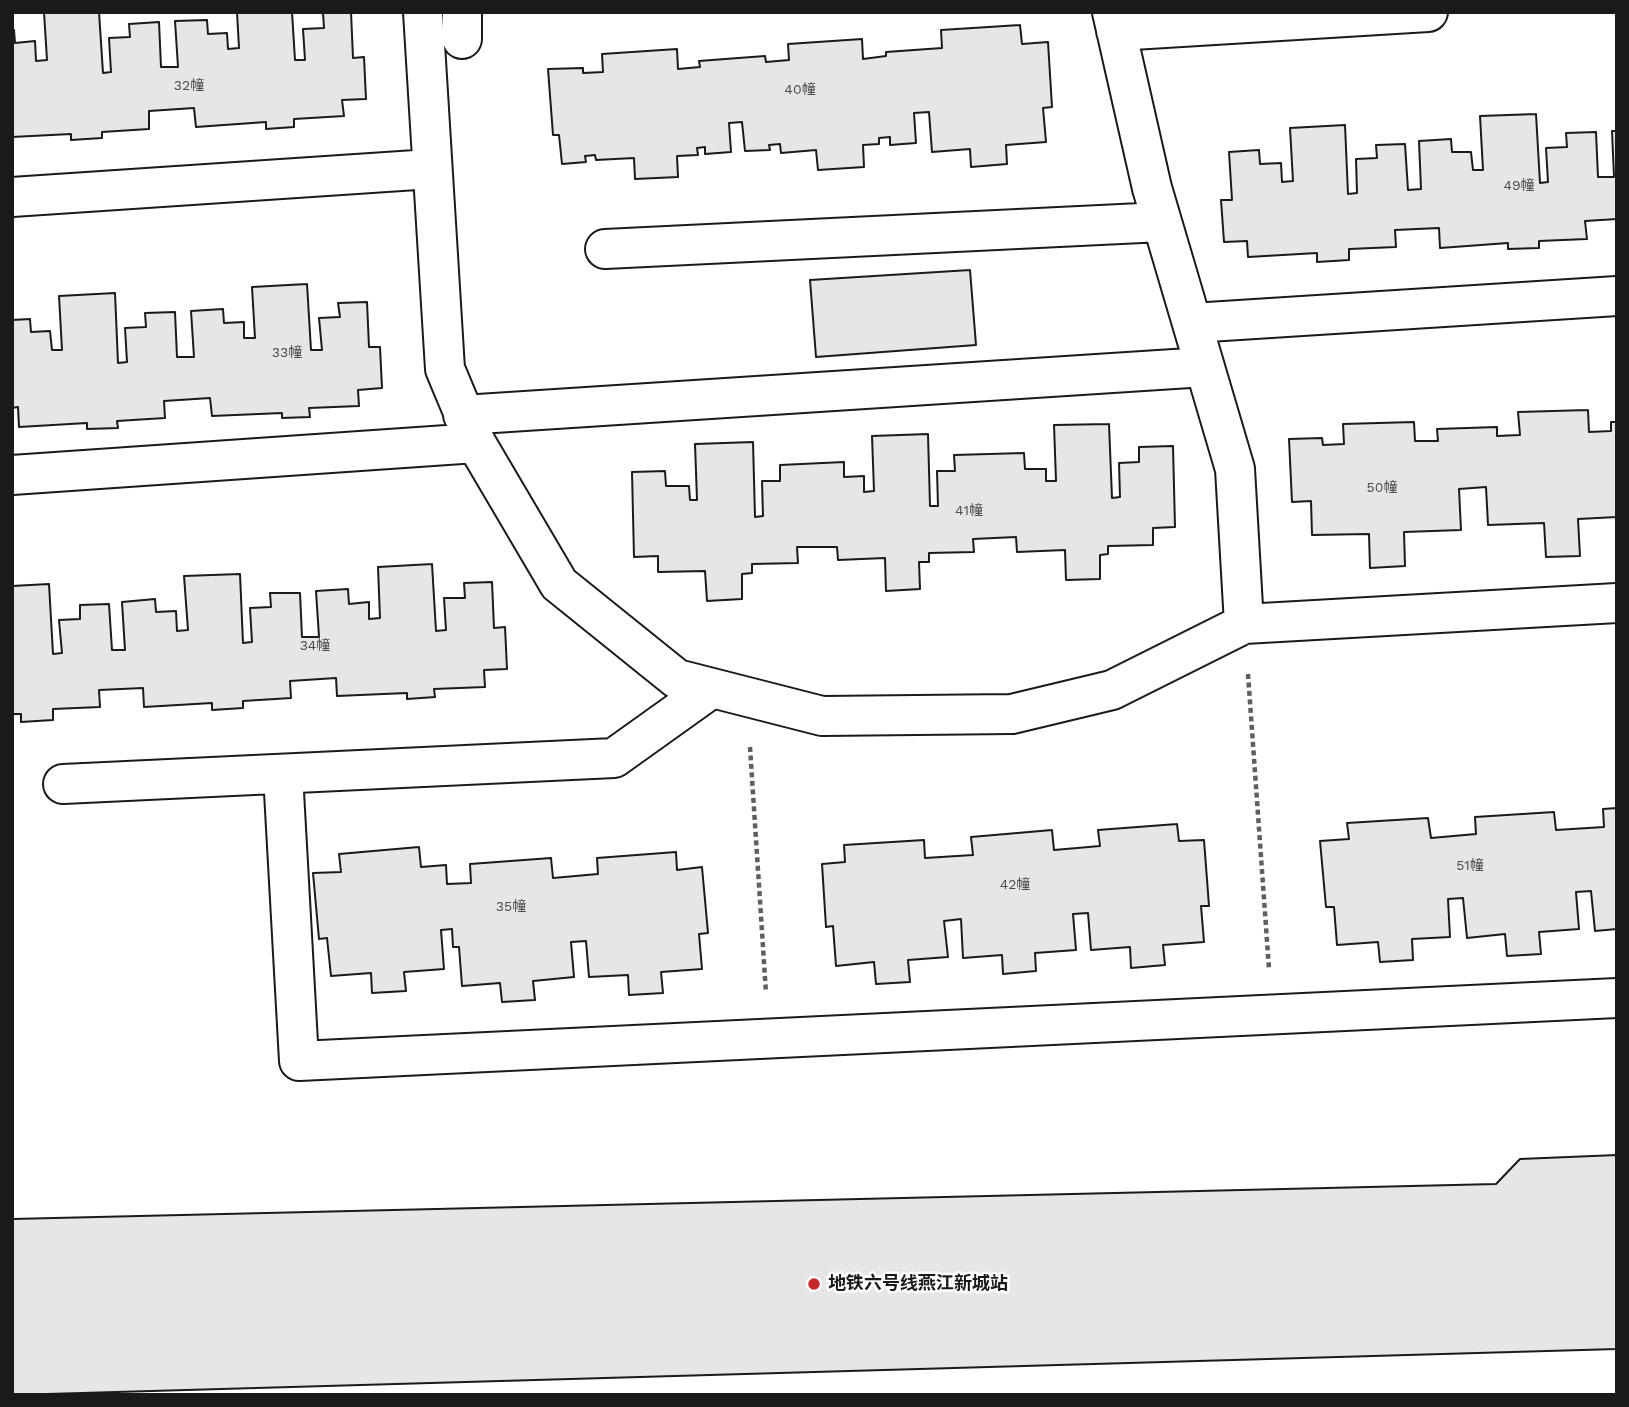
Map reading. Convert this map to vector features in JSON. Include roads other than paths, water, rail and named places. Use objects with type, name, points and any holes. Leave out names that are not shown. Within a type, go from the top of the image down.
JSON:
[{"type":"lane","points":[[422,12],[445,369],[469,429],[559,584],[677,679],[822,716],[1012,714],[1112,690],[1244,624],[1617,603]]},
{"type":"lane","points":[[1244,624],[1235,469],[1152,188],[1114,22],[1428,12]]},
{"type":"lane","points":[[12,197],[431,169]]},
{"type":"lane","points":[[605,249],[1162,222]]},
{"type":"lane","points":[[1192,323],[1617,296]]},
{"type":"lane","points":[[12,475],[469,429],[1205,367]]},
{"type":"lane","points":[[63,784],[614,758],[729,692]]},
{"type":"lane","points":[[283,774],[299,1061],[1617,998]]},
{"type":"place","name":"地铁六号线燕江新城站","points":[[814,1284]]}]
